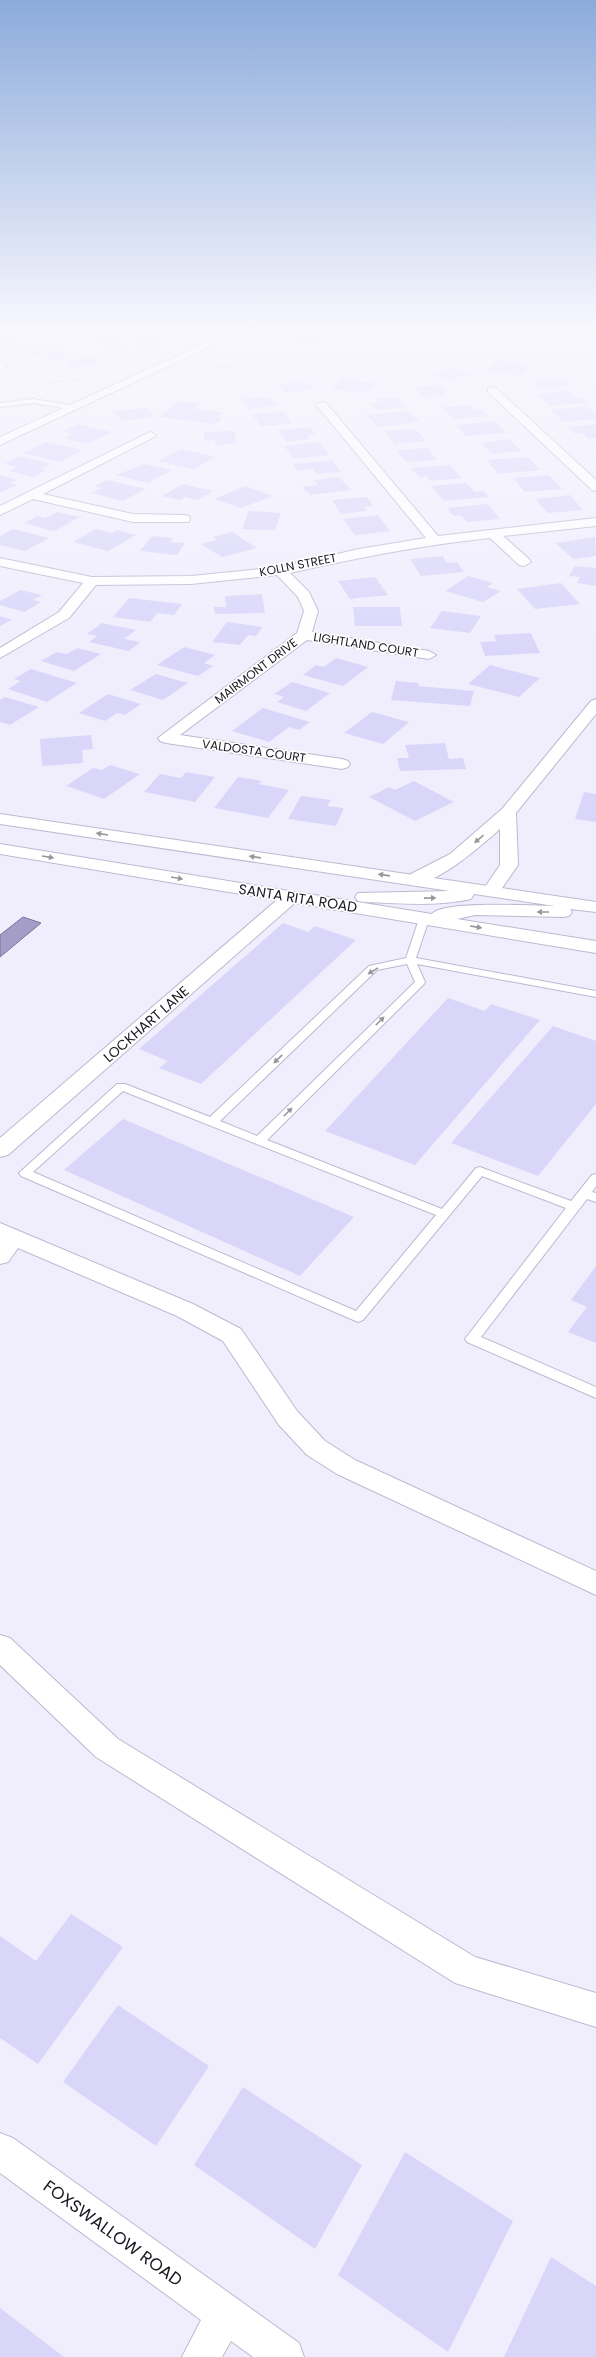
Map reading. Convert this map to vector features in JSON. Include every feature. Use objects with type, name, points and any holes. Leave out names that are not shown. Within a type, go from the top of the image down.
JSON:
[{"type":"street","points":[[0,511],[144,438]]},
{"type":"street","points":[[349,438],[435,540]]},
{"type":"street","points":[[543,438],[596,487]]},
{"type":"street","points":[[32,495],[133,518],[184,519]]},
{"type":"street","name":"KOLLN STREET","points":[[0,562],[92,581],[191,580],[280,571],[359,553],[435,540],[596,522]]},
{"type":"street","points":[[493,534],[524,562]]},
{"type":"street","name":"MAIRMONT DRIVE","points":[[166,738],[304,635],[311,611],[304,595],[280,571]]},
{"type":"street","points":[[0,654],[64,615],[92,581]]},
{"type":"street","name":"LIGHTLAND COURT","points":[[304,635],[429,655]]},
{"type":"street","points":[[415,880],[456,858],[508,814],[596,704]]},
{"type":"street","name":"VALDOSTA COURT","points":[[166,738],[342,764]]},
{"type":"street","points":[[321,902],[357,897],[450,897],[492,890],[509,865],[508,814]]},
{"type":"street","points":[[0,818],[596,906]]},
{"type":"street","points":[[5,850],[30,823]]},
{"type":"street","name":"SANTA RITA ROAD","points":[[5,850],[596,947]]},
{"type":"street","name":"LOCKHART LANE","points":[[0,1150],[291,898]]},
{"type":"street","points":[[424,919],[475,910],[596,912]]},
{"type":"street","points":[[5,1241],[185,1310],[232,1336],[288,1418],[316,1448],[346,1467],[596,1584]]},
{"type":"street","points":[[0,1647],[107,1748],[467,1971],[596,2010]]},
{"type":"street","name":"FOXSWALLOW ROAD","points":[[0,2152],[284,2357]]},
{"type":"street","points":[[201,2357],[226,2314]]},
{"type":"lane","points":[[260,1140],[420,982],[410,960],[424,919]]},
{"type":"lane","points":[[213,1121],[373,968],[410,960],[596,994]]},
{"type":"lane","points":[[444,1214],[213,1121],[121,1086],[25,1173],[358,1317],[480,1171],[574,1207]]},
{"type":"lane","points":[[596,1178],[590,1196],[574,1207],[472,1339],[596,1393]]},
{"type":"shaded area","points":[[23,917],[41,923],[0,957],[0,935]]},
{"type":"building","points":[[62,438],[99,438],[86,444]]},
{"type":"building","points":[[204,438],[236,438],[236,444],[215,445],[215,440],[204,441]]},
{"type":"building","points":[[284,438],[311,439],[287,442]]},
{"type":"building","points":[[390,438],[423,438],[426,441],[395,444]]},
{"type":"building","points":[[509,439],[522,451],[492,454],[480,443]]},
{"type":"building","points":[[46,442],[83,450],[60,462],[23,453]]},
{"type":"building","points":[[319,442],[330,455],[294,459],[284,446]]},
{"type":"building","points":[[428,448],[437,460],[406,462],[397,450]]},
{"type":"building","points":[[181,449],[216,457],[193,469],[158,461]]},
{"type":"building","points":[[20,456],[51,464],[41,469],[46,470],[33,477],[9,471],[17,467],[4,464]]},
{"type":"building","points":[[528,457],[540,470],[498,474],[487,460]]},
{"type":"building","points":[[332,460],[341,472],[316,474],[313,469],[298,471],[293,464]]},
{"type":"building","points":[[145,464],[172,470],[148,483],[116,475]]},
{"type":"building","points":[[450,465],[462,478],[430,481],[427,476],[419,477],[411,468]]},
{"type":"building","points":[[0,475],[17,480],[10,483],[17,485],[0,493]]},
{"type":"building","points":[[549,475],[562,489],[525,492],[513,478]]},
{"type":"building","points":[[339,477],[352,490],[310,495],[302,487],[318,485],[314,480]]},
{"type":"building","points":[[107,480],[146,489],[123,501],[91,493],[101,488],[95,486]]},
{"type":"building","points":[[466,483],[475,492],[484,491],[489,497],[444,501],[431,486]]},
{"type":"building","points":[[183,484],[213,491],[198,500],[185,497],[180,500],[162,496]]},
{"type":"building","points":[[245,486],[273,496],[241,508],[214,499]]},
{"type":"building","points":[[570,495],[583,510],[548,513],[535,499]]},
{"type":"building","points":[[367,497],[373,506],[364,507],[367,511],[341,514],[332,500]]},
{"type":"building","points":[[488,504],[500,519],[467,522],[462,516],[454,516],[447,508]]},
{"type":"building","points":[[249,511],[281,513],[275,530],[242,529]]},
{"type":"building","points":[[57,512],[80,517],[54,531],[24,523],[37,516],[45,518]]},
{"type":"building","points":[[378,515],[390,531],[355,535],[343,519]]},
{"type":"building","points":[[13,529],[49,538],[25,551],[0,545],[0,536]]},
{"type":"building","points":[[96,529],[112,533],[117,530],[136,535],[108,551],[73,542]]},
{"type":"building","points":[[232,532],[257,548],[222,557],[201,544],[217,540],[213,537]]},
{"type":"building","points":[[152,536],[173,538],[170,542],[185,543],[177,555],[140,551]]},
{"type":"building","points":[[595,537],[596,556],[574,559],[555,543]]},
{"type":"building","points":[[443,556],[447,563],[457,562],[464,572],[421,576],[410,559]]},
{"type":"building","points":[[575,566],[596,568],[596,586],[577,583],[580,577],[569,576]]},
{"type":"building","points":[[468,576],[493,583],[487,587],[501,591],[483,602],[445,591]]},
{"type":"building","points":[[375,577],[388,595],[350,599],[338,581]]},
{"type":"building","points":[[561,583],[580,604],[535,609],[517,589]]},
{"type":"building","points":[[20,590],[42,595],[33,600],[41,602],[24,612],[0,605],[0,601]]},
{"type":"building","points":[[262,594],[265,613],[215,614],[214,607],[226,607],[225,596]]},
{"type":"building","points":[[129,598],[182,604],[174,615],[157,613],[150,622],[113,617]]},
{"type":"building","points":[[353,607],[400,607],[402,626],[355,626]]},
{"type":"building","points":[[442,611],[481,616],[470,633],[430,628]]},
{"type":"building","points":[[0,616],[12,620],[0,626]]},
{"type":"building","points":[[227,622],[263,627],[256,636],[248,635],[240,645],[212,642]]},
{"type":"building","points":[[102,623],[136,630],[124,639],[140,642],[129,651],[89,642],[97,636],[87,634]]},
{"type":"building","points":[[531,633],[540,653],[485,656],[480,642],[496,641],[494,635]]},
{"type":"building","points":[[184,647],[215,655],[204,663],[213,666],[198,676],[157,665]]},
{"type":"building","points":[[78,648],[101,654],[74,671],[41,661],[57,652],[66,654]]},
{"type":"building","points":[[336,658],[368,667],[343,686],[303,675],[316,665],[324,667]]},
{"type":"building","points":[[490,665],[540,678],[519,697],[468,684]]},
{"type":"building","points":[[31,669],[77,683],[47,702],[8,689],[21,681],[14,679]]},
{"type":"building","points":[[156,674],[188,683],[163,700],[130,690]]},
{"type":"building","points":[[396,681],[419,683],[418,686],[474,691],[470,706],[391,700]]},
{"type":"building","points":[[292,682],[330,693],[306,711],[277,702],[284,697],[274,694]]},
{"type":"building","points":[[108,694],[141,704],[125,715],[117,713],[105,721],[79,713]]},
{"type":"building","points":[[5,697],[39,707],[10,725],[0,722],[0,700]]},
{"type":"building","points":[[263,708],[310,722],[299,730],[289,727],[269,742],[232,731]]},
{"type":"building","points":[[372,712],[409,722],[383,744],[344,733]]},
{"type":"building","points":[[91,735],[93,749],[82,750],[83,763],[42,766],[40,739]]},
{"type":"building","points":[[445,743],[449,759],[463,758],[466,769],[400,771],[397,758],[409,758],[405,745]]},
{"type":"building","points":[[110,765],[140,774],[104,799],[66,786],[93,768],[102,770]]},
{"type":"building","points":[[186,772],[215,777],[195,802],[144,792],[160,774],[181,778]]},
{"type":"building","points":[[238,777],[262,781],[259,784],[289,790],[268,818],[214,808]]},
{"type":"building","points":[[414,781],[454,802],[415,821],[369,797],[389,787],[395,790]]},
{"type":"building","points":[[584,792],[596,794],[596,822],[575,819]]},
{"type":"building","points":[[301,796],[331,800],[327,806],[344,808],[336,826],[288,819]]},
{"type":"building","points":[[283,923],[308,932],[315,926],[356,940],[201,1084],[159,1068],[168,1061],[139,1049]]},
{"type":"building","points":[[448,998],[485,1011],[491,1004],[540,1020],[415,1165],[325,1131]]},
{"type":"building","points":[[553,1026],[596,1041],[596,1104],[538,1176],[451,1143]]},
{"type":"building","points":[[123,1119],[354,1217],[300,1276],[64,1170]]},
{"type":"building","points":[[596,1266],[596,1343],[568,1332],[587,1307],[571,1300]]},
{"type":"building","points":[[71,1914],[123,1947],[38,2064],[0,2038],[0,1936],[36,1961]]},
{"type":"building","points":[[118,2005],[209,2066],[156,2146],[63,2082]]},
{"type":"building","points":[[243,2087],[362,2165],[315,2249],[194,2165]]},
{"type":"building","points":[[405,2152],[513,2221],[448,2352],[338,2275]]},
{"type":"building","points":[[551,2257],[596,2286],[596,2357],[504,2357]]},
{"type":"building","points":[[0,2308],[64,2357],[0,2357]]}]
